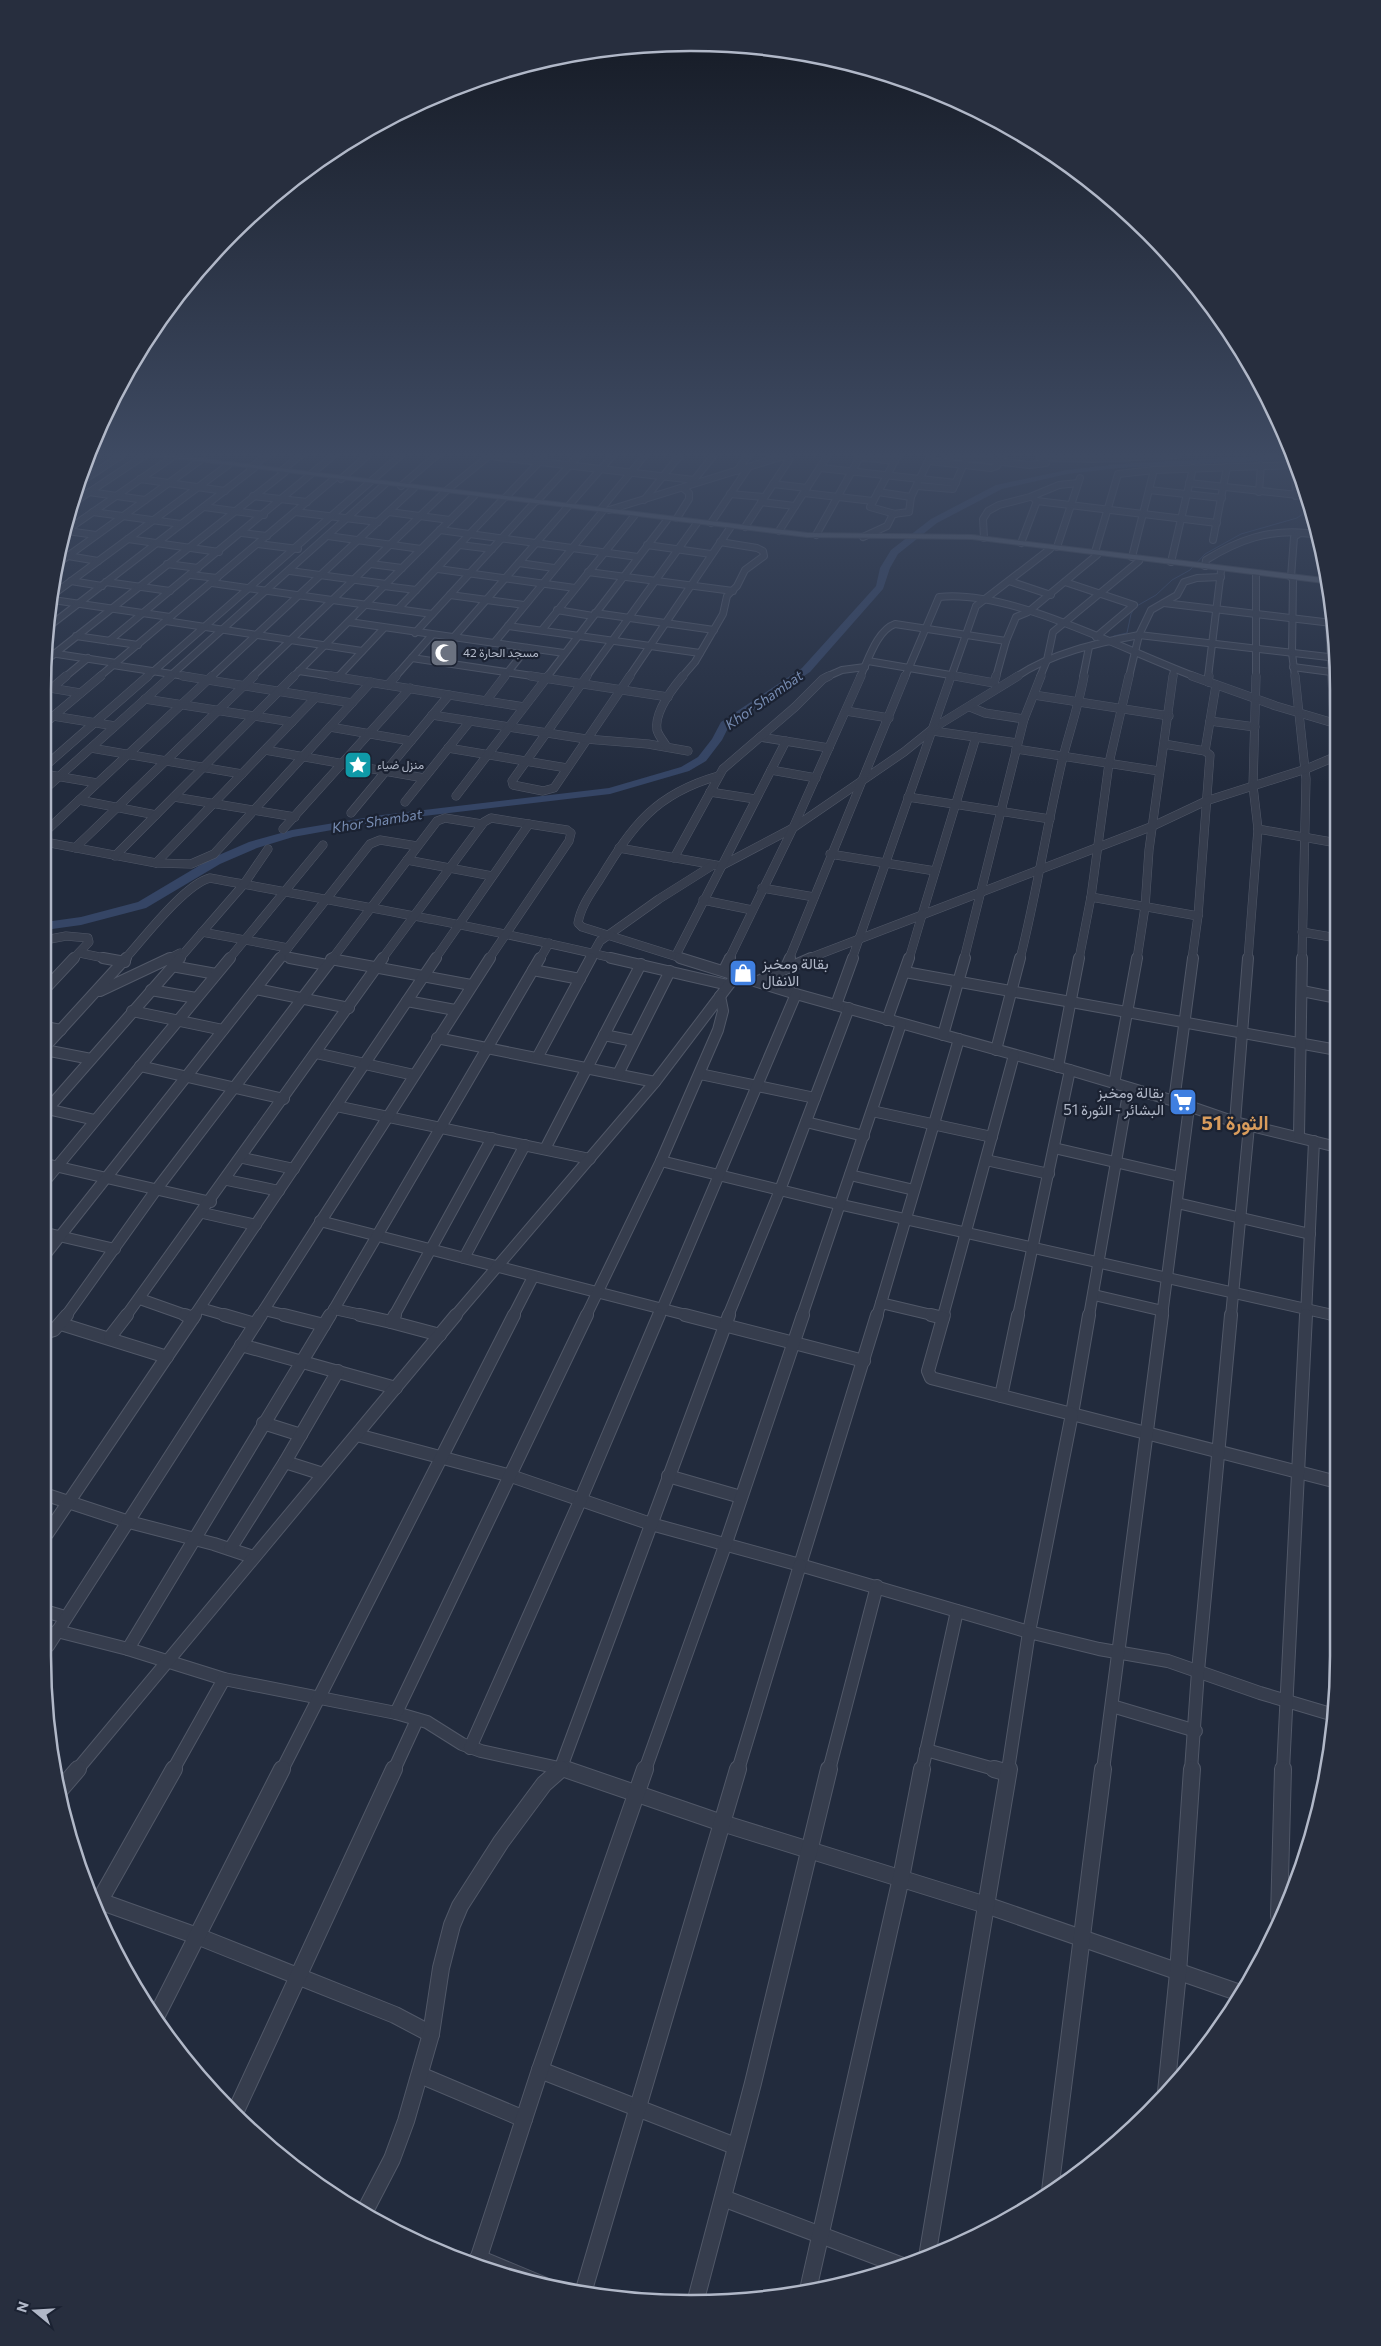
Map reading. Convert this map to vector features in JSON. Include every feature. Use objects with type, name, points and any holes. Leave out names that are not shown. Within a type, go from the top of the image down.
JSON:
[{"type":"main road","points":[[1181,564],[1320,581]]},
{"type":"main road","points":[[1185,564],[1221,574],[1292,578]]},
{"type":"street","points":[[60,589],[93,564]]},
{"type":"street","points":[[56,621],[129,564]]},
{"type":"street","points":[[55,653],[166,564]]},
{"type":"street","points":[[171,564],[198,568]]},
{"type":"street","points":[[109,641],[203,564]]},
{"type":"street","points":[[53,716],[233,564]]},
{"type":"street","points":[[51,761],[277,564]]},
{"type":"street","points":[[51,784],[297,564]]},
{"type":"street","points":[[51,826],[333,564]]},
{"type":"street","points":[[75,848],[370,564]]},
{"type":"street","points":[[375,564],[402,568]]},
{"type":"street","points":[[115,856],[406,564]]},
{"type":"street","points":[[398,609],[442,564]]},
{"type":"street","points":[[416,633],[478,564]]},
{"type":"street","points":[[453,638],[518,564]]},
{"type":"street","points":[[529,564],[554,568]]},
{"type":"street","points":[[494,643],[557,564]]},
{"type":"street","points":[[542,630],[594,564]]},
{"type":"street","points":[[456,796],[486,754],[632,564]]},
{"type":"street","points":[[668,564],[512,781],[513,785],[543,791],[551,790],[704,564]]},
{"type":"street","points":[[667,747],[660,739],[657,727],[658,715],[668,697],[714,630],[723,614],[727,596],[733,591],[745,570],[754,564]]},
{"type":"street","points":[[836,1005],[857,940],[934,729],[976,606],[1031,564]]},
{"type":"street","points":[[994,682],[1006,641],[1016,617],[1028,612],[1051,595],[1084,564]]},
{"type":"street","points":[[943,1035],[981,893],[1024,719],[1047,660],[1053,632],[1100,594],[1130,564]]},
{"type":"street","points":[[1293,564],[1292,653],[1306,769],[1299,1136]]},
{"type":"street","points":[[438,569],[576,588]]},
{"type":"street","points":[[290,571],[416,590]]},
{"type":"street","points":[[588,572],[733,591]]},
{"type":"street","points":[[1058,1067],[1091,897],[1109,763],[1133,653],[1150,610],[1177,595],[1181,585],[1187,580],[1221,574],[1211,643],[1212,683],[1210,721],[1205,751]]},
{"type":"street","points":[[191,575],[250,588],[432,614]]},
{"type":"street","points":[[1235,1122],[1258,829],[1253,786],[1257,649],[1256,575]]},
{"type":"street","points":[[71,581],[170,592]]},
{"type":"street","points":[[1008,581],[1051,595]]},
{"type":"street","points":[[1064,582],[1134,605],[1096,637]]},
{"type":"street","points":[[450,595],[524,605]]},
{"type":"street","points":[[786,966],[830,854],[939,597],[986,598],[1108,641],[1133,653],[1212,683],[1318,721],[1330,723]]},
{"type":"street","points":[[58,601],[143,613],[222,630],[362,651]]},
{"type":"street","points":[[1164,603],[1325,623]]},
{"type":"street","points":[[557,610],[714,630]]},
{"type":"street","points":[[349,622],[564,653]]},
{"type":"street","points":[[724,970],[762,888],[794,828],[867,664],[869,652],[877,644],[888,625],[895,624],[924,630],[1006,641]]},
{"type":"street","points":[[508,626],[700,653]]},
{"type":"street","points":[[338,677],[384,628]]},
{"type":"street","points":[[388,685],[432,635]]},
{"type":"street","points":[[537,1058],[600,941],[606,935],[717,865],[794,828],[934,729],[1047,660],[1108,641],[1139,635],[1328,657]]},
{"type":"street","points":[[76,636],[138,645]]},
{"type":"street","points":[[183,646],[201,649]]},
{"type":"street","points":[[486,701],[527,648]]},
{"type":"street","points":[[996,1050],[1031,915],[1050,819],[1089,648]]},
{"type":"street","points":[[55,653],[154,672],[352,703]]},
{"type":"street","points":[[52,688],[88,658]]},
{"type":"street","points":[[412,658],[668,697]]},
{"type":"street","points":[[674,858],[723,769],[795,707],[823,679],[842,670],[867,664],[909,667],[994,682],[1004,686]]},
{"type":"street","points":[[1293,667],[1329,672]]},
{"type":"street","points":[[1114,1084],[1129,1011],[1145,907],[1149,850],[1174,669]]},
{"type":"street","points":[[299,671],[524,707]]},
{"type":"street","points":[[51,843],[115,856],[182,866],[203,860],[214,854],[371,682]]},
{"type":"street","points":[[52,688],[80,693]]},
{"type":"street","points":[[283,829],[344,764],[410,688]]},
{"type":"street","points":[[351,814],[449,695]]},
{"type":"street","points":[[1034,695],[1169,716]]},
{"type":"street","points":[[156,863],[316,697]]},
{"type":"street","points":[[145,699],[292,722]]},
{"type":"street","points":[[970,707],[985,713],[1024,719]]},
{"type":"street","points":[[846,712],[889,718]]},
{"type":"street","points":[[432,715],[547,734],[667,747],[688,752]]},
{"type":"street","points":[[53,716],[115,726]]},
{"type":"street","points":[[405,802],[470,721]]},
{"type":"street","points":[[1210,721],[1255,727]]},
{"type":"street","points":[[330,727],[411,741]]},
{"type":"street","points":[[934,729],[1064,756],[1159,771]]},
{"type":"street","points":[[760,737],[829,748]]},
{"type":"street","points":[[887,1020],[905,972],[976,737]]},
{"type":"street","points":[[676,955],[703,900],[717,865],[755,800],[786,741]]},
{"type":"street","points":[[1164,744],[1205,751],[1210,755],[1198,916],[1174,1101]]},
{"type":"street","points":[[91,748],[242,774]]},
{"type":"street","points":[[448,748],[567,768]]},
{"type":"street","points":[[265,750],[424,778]]},
{"type":"street","points":[[758,981],[786,966],[1153,826],[1206,801],[1306,769],[1330,759]]},
{"type":"street","points":[[771,770],[816,778]]},
{"type":"street","points":[[51,775],[97,783]]},
{"type":"street","points":[[718,776],[683,787],[661,800],[641,820],[619,848],[578,918],[578,923],[582,927],[796,994],[1070,1070],[1249,1126],[1299,1136],[1330,1145]]},
{"type":"street","points":[[710,792],[755,800]]},
{"type":"street","points":[[174,797],[295,817]]},
{"type":"street","points":[[908,797],[1050,819]]},
{"type":"street","points":[[79,800],[156,815]]},
{"type":"street","points":[[51,1331],[61,1324],[156,1190],[417,846],[441,818],[482,824]]},
{"type":"street","points":[[51,1641],[129,1522],[471,985],[571,837],[572,832],[491,818],[482,824],[376,967],[243,1158],[110,1337]]},
{"type":"street","points":[[51,1528],[458,925],[529,824]]},
{"type":"street","points":[[1258,829],[1330,841]]},
{"type":"street","points":[[51,1248],[373,842],[380,840],[417,846]]},
{"type":"street","points":[[51,1174],[324,845]]},
{"type":"street","points":[[619,848],[717,865]]},
{"type":"street","points":[[51,1104],[244,884],[268,849]]},
{"type":"street","points":[[830,854],[935,871]]},
{"type":"street","points":[[407,860],[492,876]]},
{"type":"street","points":[[51,1042],[194,885],[210,878],[328,899],[549,943],[728,985]]},
{"type":"street","points":[[762,888],[814,897]]},
{"type":"street","points":[[1091,897],[1198,916]]},
{"type":"street","points":[[703,900],[752,910]]},
{"type":"street","points":[[202,932],[244,940],[329,962],[376,967],[471,985]]},
{"type":"street","points":[[1302,932],[1330,937]]},
{"type":"street","points":[[51,939],[66,936],[88,938],[89,942],[51,983]]},
{"type":"street","points":[[128,1649],[263,1423],[302,1362],[549,943]]},
{"type":"street","points":[[95,994],[186,950]]},
{"type":"street","points":[[80,953],[124,962]]},
{"type":"street","points":[[545,1149],[641,964]]},
{"type":"street","points":[[172,966],[216,974]]},
{"type":"street","points":[[533,970],[580,979]]},
{"type":"street","points":[[618,1074],[670,971]]},
{"type":"street","points":[[905,972],[1330,1049]]},
{"type":"street","points":[[65,1784],[496,1267],[655,1082],[736,974]]},
{"type":"street","points":[[256,989],[349,1008]]},
{"type":"street","points":[[151,990],[196,998]]},
{"type":"street","points":[[1302,992],[1330,997]]},
{"type":"street","points":[[470,1748],[580,1501],[796,994]]},
{"type":"street","points":[[396,1714],[661,1161],[722,1021],[723,1011],[720,996]]},
{"type":"street","points":[[407,1001],[455,1010]]},
{"type":"street","points":[[367,2207],[392,2159],[420,2074],[431,2034],[445,1948],[452,1925],[460,1906],[501,1842],[544,1784],[562,1768],[605,1645],[725,1324],[780,1190],[849,1008]]},
{"type":"street","points":[[132,1011],[223,1030]]},
{"type":"street","points":[[478,2258],[540,2070],[726,1543],[901,1024]]},
{"type":"street","points":[[51,1028],[61,1030]]},
{"type":"street","points":[[604,1035],[634,1041]]},
{"type":"street","points":[[438,1038],[655,1082]]},
{"type":"street","points":[[585,2285],[722,1823],[800,1564],[864,1361],[959,1039]]},
{"type":"street","points":[[51,1050],[91,1058]]},
{"type":"street","points":[[316,1053],[414,1075]]},
{"type":"street","points":[[1014,1055],[968,1232],[928,1371],[931,1378],[1330,1480]]},
{"type":"street","points":[[140,1066],[284,1099]]},
{"type":"street","points":[[1001,1396],[1070,1070]]},
{"type":"street","points":[[700,1074],[815,1098]]},
{"type":"street","points":[[928,2249],[1008,1773],[1029,1632],[1094,1295],[1097,1263],[1129,1088]]},
{"type":"street","points":[[336,1106],[590,1159]]},
{"type":"street","points":[[1051,2184],[1189,1107]]},
{"type":"street","points":[[51,1111],[96,1120]]},
{"type":"street","points":[[872,1111],[992,1137]]},
{"type":"street","points":[[806,1122],[864,1136]]},
{"type":"street","points":[[1167,2081],[1178,1973],[1196,1731],[1198,1671],[1249,1126]]},
{"type":"street","points":[[391,1322],[492,1138]]},
{"type":"street","points":[[1278,1906],[1285,1701],[1299,1472],[1314,1141]]},
{"type":"street","points":[[464,1258],[525,1145]]},
{"type":"street","points":[[1054,1148],[1180,1177]]},
{"type":"street","points":[[243,1158],[294,1169]]},
{"type":"street","points":[[986,1160],[1049,1174]]},
{"type":"street","points":[[661,1161],[1097,1263],[1234,1291],[1330,1314]]},
{"type":"street","points":[[51,1165],[210,1202]]},
{"type":"street","points":[[850,1175],[914,1190]]},
{"type":"street","points":[[227,1180],[279,1191]]},
{"type":"street","points":[[1177,1203],[1310,1234]]},
{"type":"street","points":[[203,1213],[256,1225]]},
{"type":"street","points":[[320,1221],[864,1361]]},
{"type":"street","points":[[51,1234],[115,1249]]},
{"type":"street","points":[[159,2011],[320,1699],[533,1277]]},
{"type":"street","points":[[1094,1295],[1163,1311]]},
{"type":"street","points":[[140,1299],[196,1313],[255,1324]]},
{"type":"street","points":[[881,1303],[943,1318]]},
{"type":"street","points":[[334,1308],[440,1335]]},
{"type":"street","points":[[264,1310],[324,1325]]},
{"type":"street","points":[[61,1324],[110,1337],[167,1356]]},
{"type":"street","points":[[241,1346],[338,1370],[396,1388]]},
{"type":"street","points":[[230,1549],[285,1462],[338,1370]]},
{"type":"street","points":[[263,1423],[301,1435]]},
{"type":"street","points":[[357,1435],[511,1476],[651,1524],[800,1564],[1029,1632],[1099,1649],[1168,1661],[1285,1701],[1326,1713]]},
{"type":"street","points":[[285,1462],[323,1474]]},
{"type":"street","points":[[668,1476],[741,1497]]},
{"type":"street","points":[[51,1496],[129,1522],[253,1557]]},
{"type":"street","points":[[697,2295],[753,2083],[809,1850],[876,1586]]},
{"type":"street","points":[[810,2283],[901,1878],[926,1750],[957,1611]]},
{"type":"street","points":[[51,1613],[65,1617]]},
{"type":"street","points":[[57,1631],[128,1649],[224,1678],[417,1720],[438,1727],[470,1748],[562,1768],[722,1823],[986,1905],[1234,1991]]},
{"type":"street","points":[[98,1896],[224,1678]]},
{"type":"street","points":[[1112,1706],[1196,1731]]},
{"type":"street","points":[[237,2107],[296,1977],[417,1720]]},
{"type":"street","points":[[926,1750],[1008,1773]]},
{"type":"street","points":[[102,1904],[197,1936],[395,2015],[431,2034]]},
{"type":"street","points":[[540,2070],[735,2146]]},
{"type":"street","points":[[420,2074],[524,2119]]},
{"type":"street","points":[[723,2198],[892,2262]]},
{"type":"waterway","name":"Khor Shambat","points":[[51,925],[81,921],[142,905],[216,861],[253,845],[292,834],[382,818],[610,791],[685,769],[702,759],[717,740],[725,724],[806,670],[880,587],[887,564]]},
{"type":"waterway","points":[[1114,636],[1127,633],[1131,614],[1135,607],[1156,595],[1172,580],[1190,570],[1195,564]]},
{"type":"place","name":"مسجد الحارة 42","points":[[444,653]]},
{"type":"place","name":"منزل ضياء","points":[[358,765]]},
{"type":"place","name":"بقالة ومخبز الانفال","points":[[743,973]]},
{"type":"place","name":"بقالة ومخبز البشائر - الثورة 51","points":[[1183,1102]]},
{"type":"district","name":"الثورة 51","points":[[1235,1123]]}]
